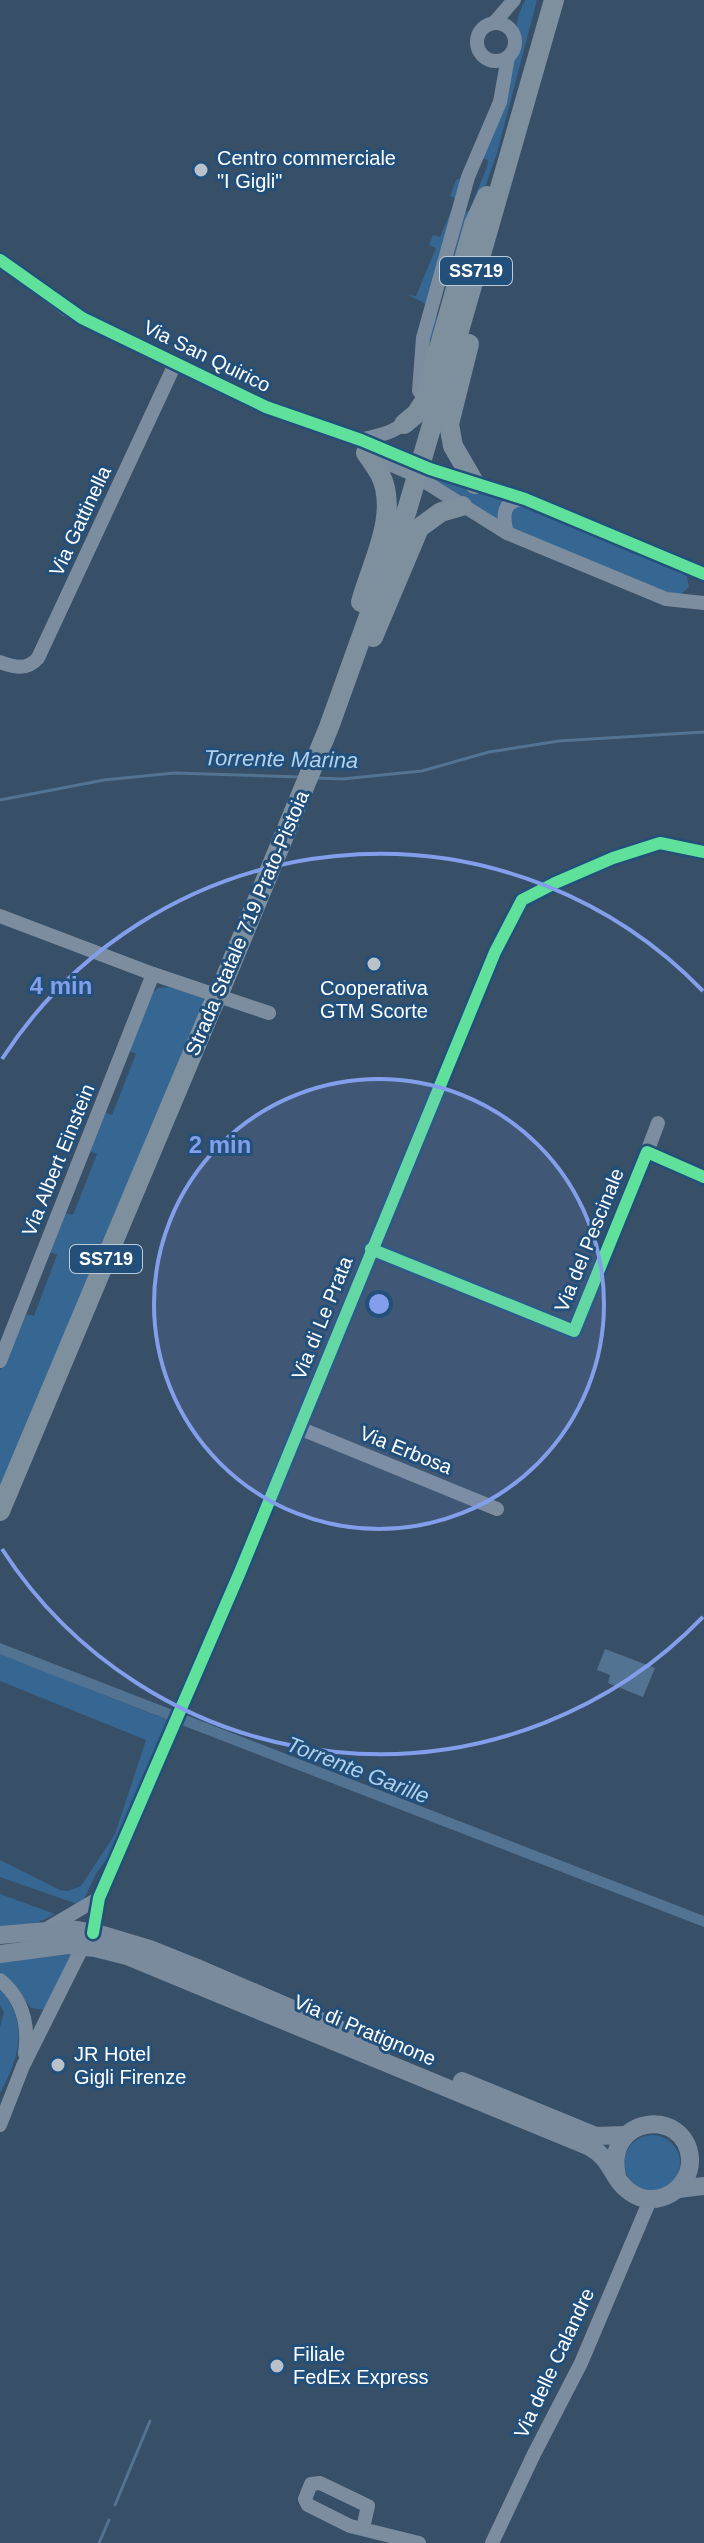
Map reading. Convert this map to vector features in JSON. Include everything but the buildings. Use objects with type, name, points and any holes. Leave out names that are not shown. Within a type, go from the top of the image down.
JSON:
[{"type":"highway","points":[[533,74],[542,0]]},
{"type":"highway","name":"Strada Statale 719 Prato-Pistoia","points":[[0,1511],[291,822],[329,725],[407,510],[554,0]]},
{"type":"highway","points":[[533,74],[564,0]]},
{"type":"highway","points":[[404,424],[424,402],[474,224],[516,130]]},
{"type":"highway","points":[[475,484],[453,446],[449,424],[499,237],[516,130]]},
{"type":"highway","points":[[329,725],[366,582],[385,524],[386,499],[381,477],[364,447]]},
{"type":"highway","points":[[329,725],[377,630],[419,528],[441,512],[462,506]]},
{"type":"main road","points":[[0,1935],[70,1929],[88,1939]]},
{"type":"main road","points":[[0,1954],[88,1939]]},
{"type":"main road","name":"Via di Pratignone","points":[[88,1939],[175,1959],[596,2136],[625,2135],[645,2124],[667,2127],[683,2140],[697,2165],[689,2170],[678,2189]]},
{"type":"main road","name":"Via di Pratignone","points":[[88,1939],[576,2141],[599,2152],[630,2193],[650,2200]]},
{"type":"main road","points":[[617,2176],[615,2154],[625,2135]]},
{"type":"main road","points":[[650,2200],[660,2199],[678,2189],[704,2186]]},
{"type":"street","points":[[501,88],[478,49],[477,37],[515,0]]},
{"type":"street","points":[[364,447],[404,424],[417,399],[422,383],[423,338],[468,177],[500,102],[508,57],[515,41],[511,30],[515,0]]},
{"type":"street","points":[[494,23],[504,24],[511,30]]},
{"type":"street","points":[[486,58],[497,61],[508,57]]},
{"type":"street","name":"Via San Quirico","points":[[0,260],[66,309],[266,407],[409,466]]},
{"type":"street","name":"Via Gattinella","points":[[0,662],[22,668],[38,658],[176,362]]},
{"type":"street","points":[[704,574],[525,499],[475,484],[428,476],[462,506],[507,533],[666,599],[704,603]]},
{"type":"street","points":[[507,533],[503,520],[506,507],[511,502],[525,499]]},
{"type":"street","points":[[683,600],[693,589],[688,567]]},
{"type":"street","name":"Via di Le Prata","points":[[23,2066],[88,1939],[99,1898],[176,1725],[500,940],[522,900],[613,858],[660,843],[704,852]]},
{"type":"street","points":[[0,916],[153,974],[269,1013]]},
{"type":"street","name":"Via Albert Einstein","points":[[0,1361],[153,974]]},
{"type":"street","points":[[647,1152],[658,1123]]},
{"type":"street","name":"Via del Pescinale","points":[[371,1249],[574,1331],[647,1152],[704,1177]]},
{"type":"street","name":"Via Erbosa","points":[[299,1428],[497,1509]]},
{"type":"street","points":[[40,1932],[99,1898]]},
{"type":"street","points":[[0,1980],[31,2013],[49,2013]]},
{"type":"street","points":[[0,2125],[23,2066],[26,2028],[18,2002]]},
{"type":"street","name":"Via delle Calandre","points":[[492,2543],[581,2363],[650,2200]]},
{"type":"street","points":[[363,2528],[419,2543]]},
{"type":"shaded area","points":[[525,0],[537,0],[497,153],[427,352],[465,212],[469,211],[487,167],[488,160],[483,158],[520,48],[517,23]]},
{"type":"shaded area","points":[[460,178],[462,183],[426,304],[408,295],[416,296],[436,248],[429,245],[433,235],[440,237],[456,199],[450,196],[456,180]]},
{"type":"shaded area","points":[[406,464],[512,498],[500,525]]},
{"type":"shaded area","points":[[519,503],[686,573],[689,587],[678,597],[511,528],[508,511]]},
{"type":"shaded area","points":[[168,987],[207,998],[0,1494],[0,1370],[26,1314],[34,1316],[57,1255],[50,1252],[65,1213],[73,1215],[97,1154],[90,1151],[104,1112],[112,1115],[136,1054],[129,1051],[151,994],[158,988]]},
{"type":"shaded area","points":[[0,1643],[704,1916],[704,1927],[37,1669],[0,1654]]},
{"type":"shaded area","points":[[605,1649],[655,1668],[643,1697],[608,1683],[610,1675],[597,1670]]},
{"type":"shaded area","points":[[0,1654],[168,1720],[118,1844],[97,1872],[84,1899],[77,1904],[0,1877],[0,1860],[60,1890],[68,1891],[81,1886],[115,1834],[146,1740],[0,1681]]},
{"type":"shaded area","points":[[0,1894],[55,1914],[33,1925],[0,1930]]},
{"type":"shaded area","points":[[72,1954],[44,2010],[31,2008],[14,1984],[0,1972],[0,1962]]},
{"type":"shaded area","points":[[0,1989],[15,2014],[18,2040],[13,2066],[0,2093],[0,2027],[4,2012],[0,2005]]},
{"type":"shaded area","points":[[652,2135],[672,2143],[680,2163],[672,2183],[652,2191],[632,2183],[624,2163],[632,2143]]},
{"type":"waterway","name":"Torrente Marina","points":[[316,778],[342,779],[422,771],[489,752],[559,741],[704,732]]},
{"type":"waterway","name":"Torrente Marina","points":[[0,800],[104,780],[174,773],[300,777]]},
{"type":"waterway","points":[[115,2505],[150,2421]]},
{"type":"waterway","points":[[99,2543],[109,2520]]},
{"type":"cycle path","points":[[0,260],[82,318],[266,407],[361,440],[430,469],[525,499],[704,574]]},
{"type":"cycle path","points":[[93,1933],[99,1898],[240,1572],[495,952],[522,900],[613,858],[660,843],[704,852]]},
{"type":"cycle path","points":[[371,1249],[574,1331],[647,1152],[704,1177]]},
{"type":"place","name":"Centro commerciale \"I Gigli\"","points":[[201,170]]},
{"type":"place","name":"Cooperativa GTM Scorte","points":[[374,964]]},
{"type":"place","name":"JR Hotel Gigli Firenze","points":[[58,2065]]},
{"type":"place","name":"Filiale FedEx Express","points":[[277,2366]]},
{"type":"water label","name":"Torrente Garille","points":[[358,1770]]}]
